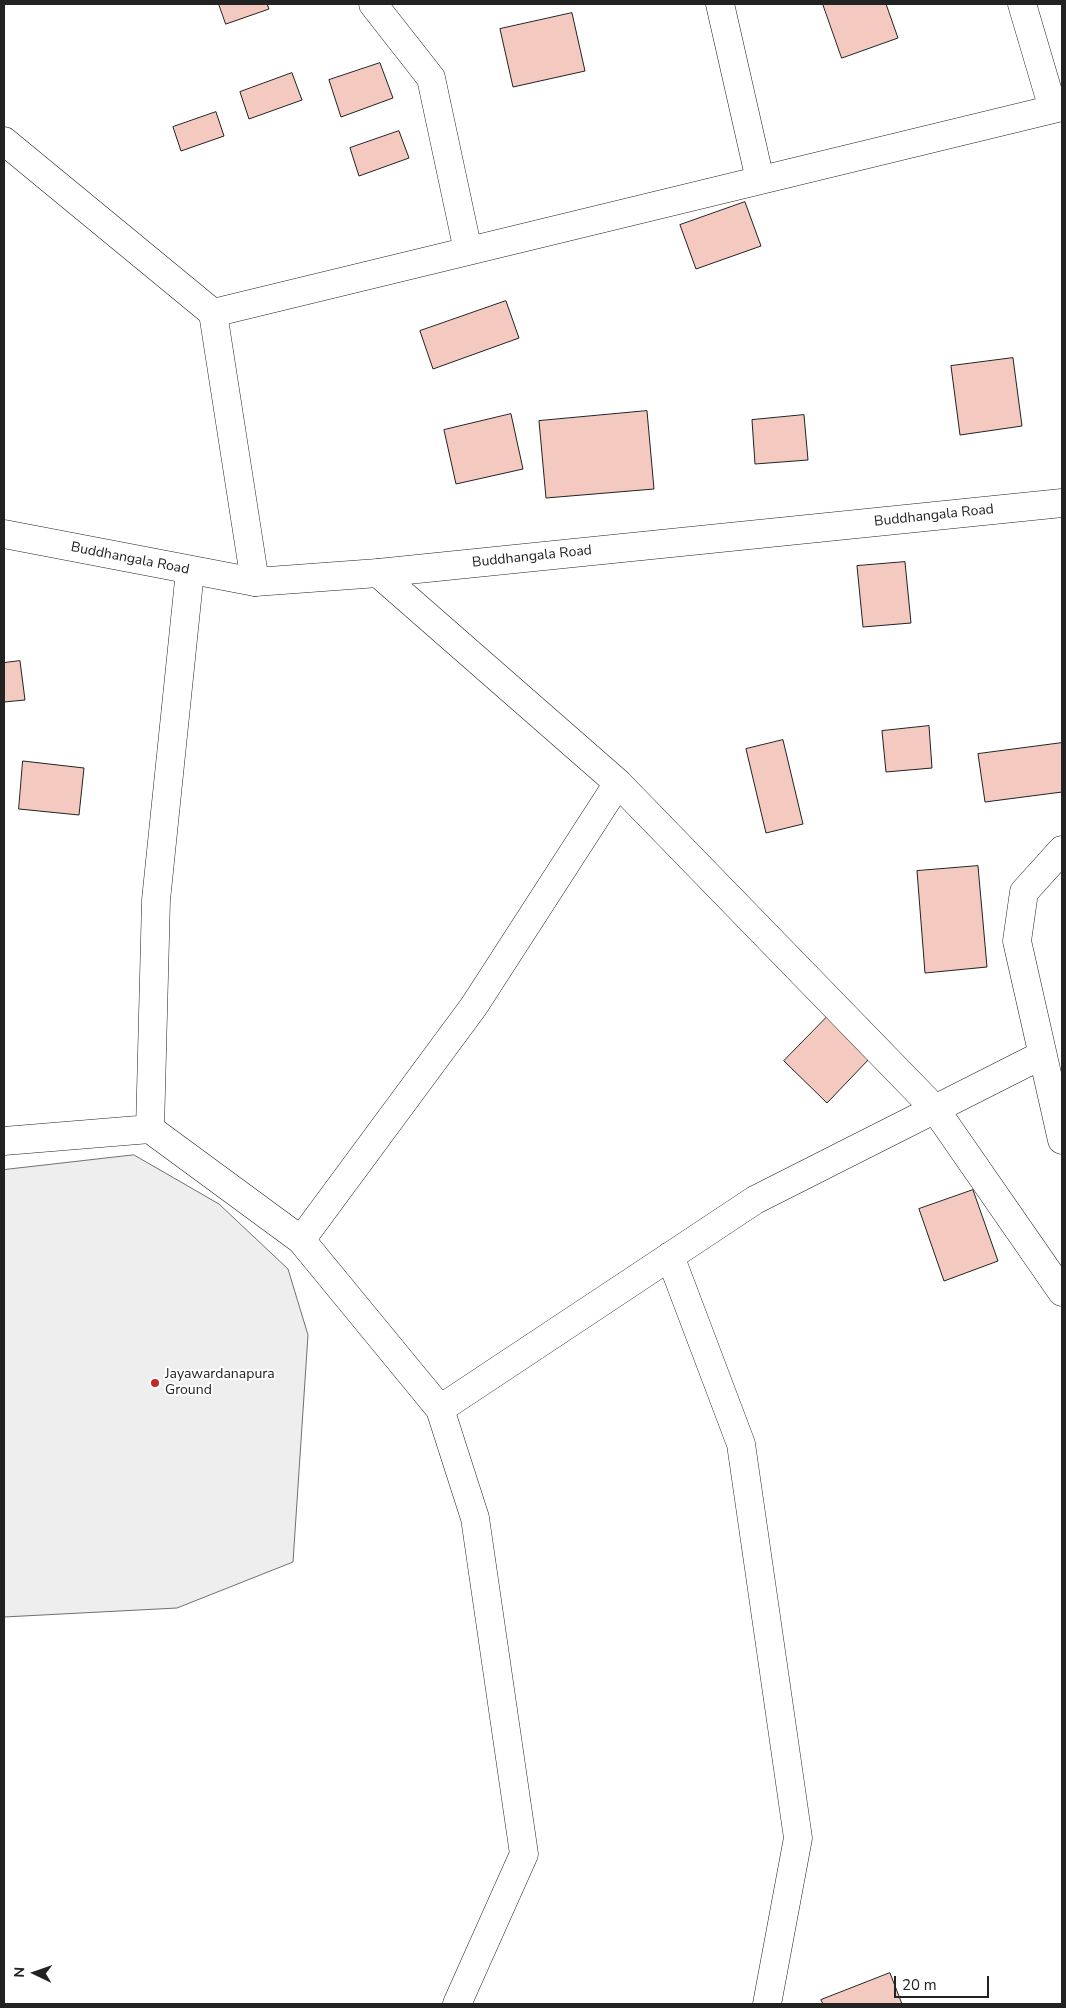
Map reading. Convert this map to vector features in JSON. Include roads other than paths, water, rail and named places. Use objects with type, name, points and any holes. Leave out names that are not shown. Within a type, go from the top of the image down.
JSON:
[{"type":"street","points":[[373,4],[431,78],[468,252]]},
{"type":"street","points":[[720,4],[760,180]]},
{"type":"street","points":[[213,314],[1058,108],[1022,4]]},
{"type":"street","points":[[4,141],[213,314],[254,582]]},
{"type":"street","name":"Buddhangala Road","points":[[4,534],[254,582],[378,573],[1062,503]]},
{"type":"street","points":[[150,1129],[156,900],[190,571]]},
{"type":"street","points":[[378,573],[618,783],[935,1109],[1062,1292]]},
{"type":"street","points":[[301,1240],[474,1006],[618,783]]},
{"type":"street","points":[[1062,850],[1024,892],[1017,941],[1062,1140]]},
{"type":"street","points":[[440,1409],[755,1200],[1042,1055]]},
{"type":"street","points":[[4,1141],[150,1129],[301,1240],[440,1409],[475,1518],[524,1854],[457,2004]]},
{"type":"street","points":[[670,1256],[741,1444],[798,1838],[768,2004]]},
{"type":"place","name":"Jayawardanapura Ground","points":[[155,1383]]}]
